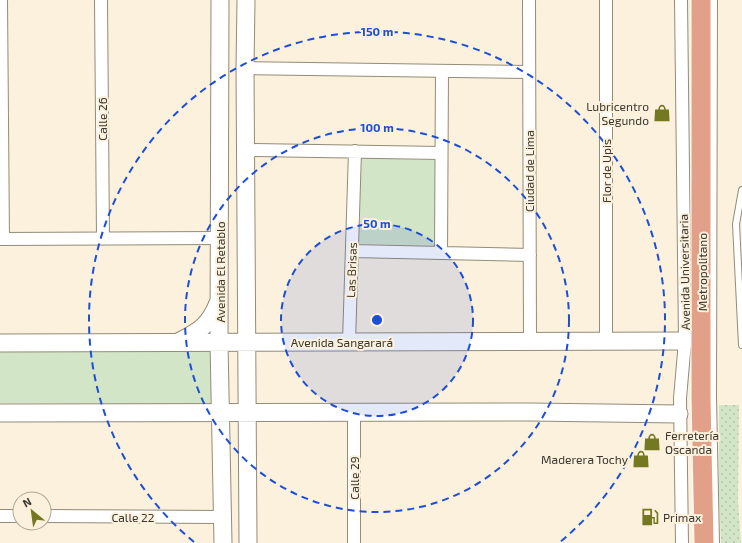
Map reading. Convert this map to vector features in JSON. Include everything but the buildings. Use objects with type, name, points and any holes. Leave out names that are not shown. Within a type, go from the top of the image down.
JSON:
[{"type":"main road","name":"Avenida Universitaria","points":[[701,0],[701,406],[704,543]]},
{"type":"street","points":[[1,0],[2,239],[220,238]]},
{"type":"street","name":"Calle 26","points":[[101,0],[102,238]]},
{"type":"street","name":"Avenida El Retablo","points":[[220,0],[219,342],[223,543]]},
{"type":"street","points":[[246,0],[245,68],[248,543]]},
{"type":"street","name":"Ciudad de Lima","points":[[529,0],[528,72],[530,342]]},
{"type":"street","name":"Flor de Upis","points":[[606,0],[606,342]]},
{"type":"street","name":"Avenida Universitaria","points":[[681,0],[685,342],[679,414],[682,543]]},
{"type":"street","points":[[245,68],[528,72]]},
{"type":"street","points":[[440,253],[442,71]]},
{"type":"street","points":[[246,150],[441,153]]},
{"type":"street","name":"Las Brisas","points":[[349,342],[355,151]]},
{"type":"street","points":[[352,251],[530,255]]},
{"type":"street","points":[[178,342],[208,323],[214,315],[220,299]]},
{"type":"street","name":"Avenida Sangarará","points":[[0,342],[685,342]]},
{"type":"street","name":"Calle 29","points":[[354,412],[354,543]]},
{"type":"street","points":[[0,414],[530,412],[679,414]]},
{"type":"street","points":[[0,516],[12,516]]},
{"type":"street","name":"Calle 22","points":[[52,516],[222,517]]},
{"type":"lane","name":"Metropolitano","points":[[714,0],[713,398],[716,543]]},
{"type":"lane","points":[[742,190],[736,224],[742,345]]},
{"type":"green space","points":[[361,158],[437,160],[435,246],[358,244]]},
{"type":"green space","points":[[213,349],[214,404],[0,403],[0,351]]},
{"type":"green space","points":[[719,405],[739,405],[738,501],[741,543],[721,543],[719,494]]},
{"type":"place","name":"Lubricentro Segundo","points":[[662,113]]},
{"type":"place","name":"Ferretería Oscanda","points":[[652,442]]},
{"type":"place","name":"Maderera Tochy","points":[[641,459]]},
{"type":"place","name":"Primax","points":[[650,517]]}]
